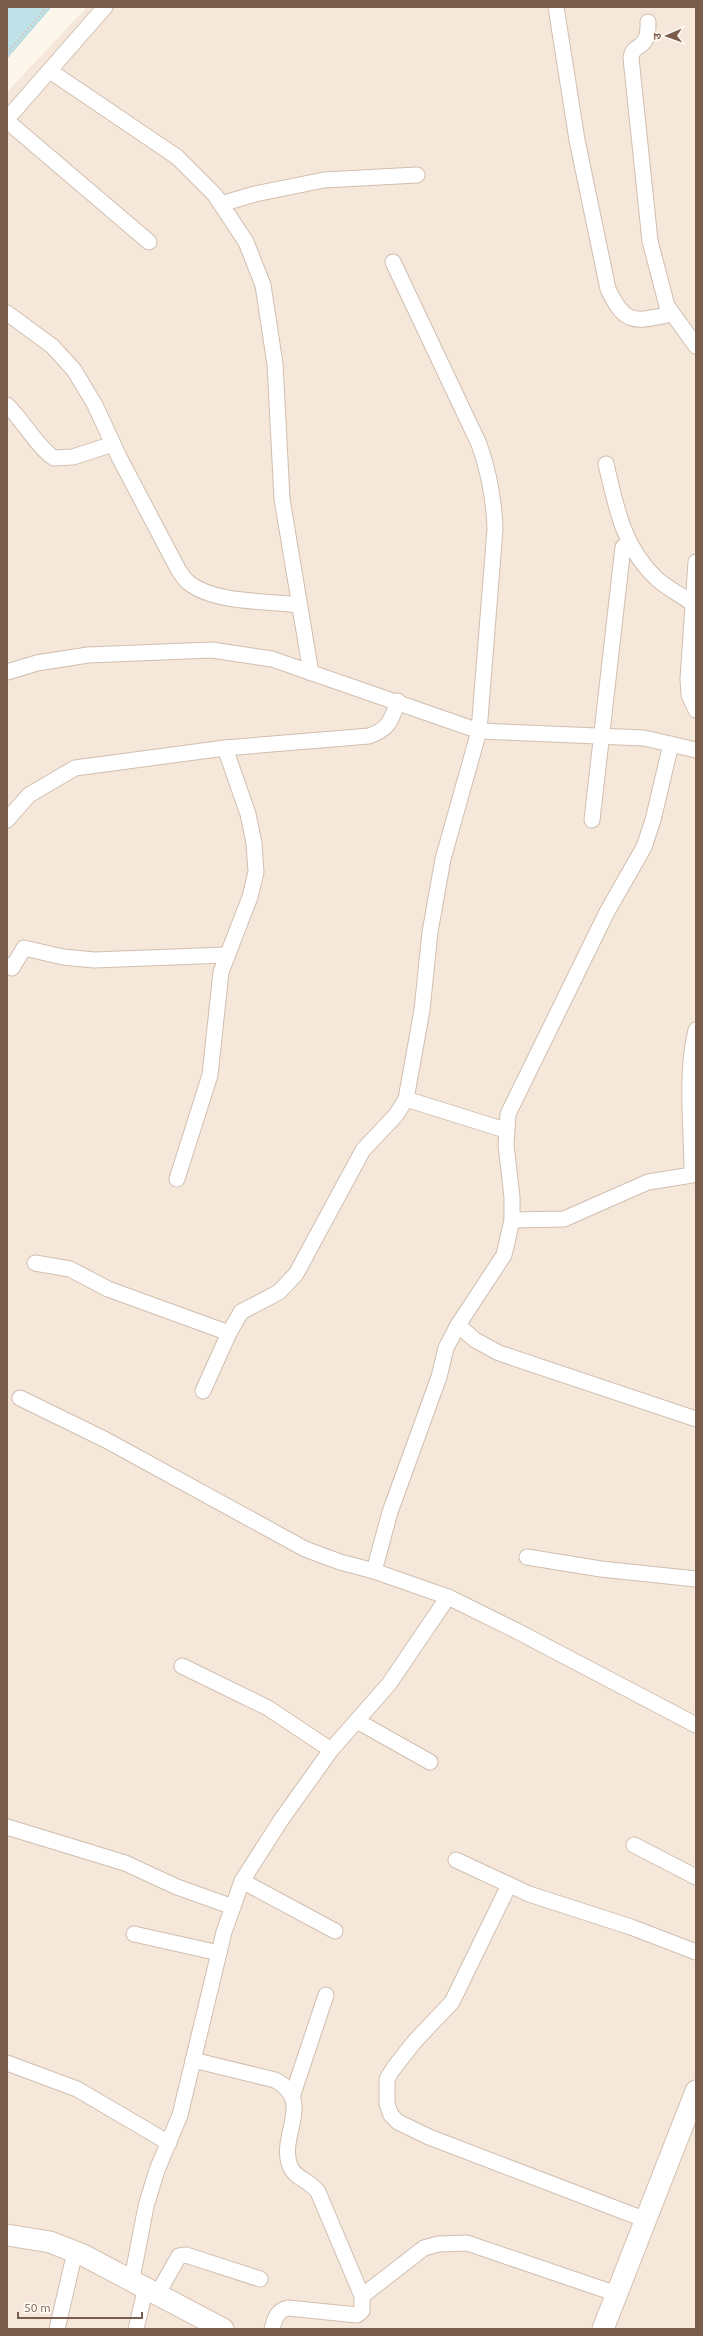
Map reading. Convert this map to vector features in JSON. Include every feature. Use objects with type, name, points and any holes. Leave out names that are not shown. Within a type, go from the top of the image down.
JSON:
[{"type":"street","points":[[105,7],[7,120],[149,242]]},
{"type":"street","points":[[556,7],[577,140],[608,289],[616,306],[630,318],[642,320],[672,314]]},
{"type":"street","points":[[648,22],[647,40],[631,53],[631,64],[650,241],[661,288],[672,314],[696,346]]},
{"type":"street","points":[[50,70],[177,157],[215,195],[246,242],[263,285],[275,364],[282,498],[311,672]]},
{"type":"street","points":[[221,204],[255,194],[324,180],[417,175]]},
{"type":"street","points":[[203,1390],[228,1332],[241,1312],[279,1292],[296,1274],[363,1150],[396,1115],[406,1099],[422,1010],[430,932],[443,859],[479,731],[495,529],[494,501],[489,471],[476,437],[394,262]]},
{"type":"street","points":[[7,313],[52,346],[74,370],[95,405],[113,444],[179,571],[189,583],[202,590],[224,597],[299,605]]},
{"type":"street","points":[[7,405],[20,418],[44,450],[54,458],[73,457],[113,444]]},
{"type":"street","points":[[606,464],[619,519],[629,544],[642,564],[657,580],[692,603]]},
{"type":"street","points":[[592,820],[623,547]]},
{"type":"street","points":[[696,562],[688,679],[689,694],[696,710]]},
{"type":"street","points":[[7,672],[36,663],[88,655],[212,650],[272,659],[479,731],[644,738],[696,750]]},
{"type":"street","points":[[7,820],[29,795],[75,768],[226,748],[369,736],[381,732],[390,722],[398,702]]},
{"type":"street","points":[[374,1571],[390,1512],[439,1377],[446,1348],[458,1325],[504,1255],[512,1220],[505,1130],[508,1114],[607,912],[644,847],[653,820],[671,744]]},
{"type":"street","points":[[177,1179],[210,1075],[222,972],[226,955],[250,897],[256,872],[254,843],[248,814],[226,748]]},
{"type":"street","points":[[7,965],[12,968],[24,948],[63,957],[94,960],[226,955]]},
{"type":"street","points":[[512,1220],[564,1219],[648,1182],[692,1175],[691,1069],[692,1047],[696,1030]]},
{"type":"street","points":[[406,1099],[505,1130]]},
{"type":"street","points":[[35,1263],[70,1269],[108,1289],[228,1332]]},
{"type":"street","points":[[458,1325],[475,1340],[500,1353],[696,1420]]},
{"type":"street","points":[[20,1398],[106,1440],[305,1549],[448,1597],[515,1630],[696,1726]]},
{"type":"street","points":[[527,1557],[601,1569],[696,1579]]},
{"type":"street","points":[[136,2329],[145,2287],[146,2206],[157,2170],[180,2115],[219,1953],[242,1881],[281,1820],[331,1750],[389,1684],[448,1597]]},
{"type":"street","points":[[182,1666],[268,1708],[331,1750]]},
{"type":"street","points":[[357,1721],[430,1762]]},
{"type":"street","points":[[7,1827],[125,1863],[177,1887],[233,1907]]},
{"type":"street","points":[[634,1845],[696,1877]]},
{"type":"street","points":[[456,1860],[529,1894],[631,1927],[696,1952]]},
{"type":"street","points":[[242,1881],[335,1931]]},
{"type":"street","points":[[509,1885],[452,2002],[415,2041],[387,2079],[387,2104],[391,2115],[398,2122],[429,2137],[646,2220]]},
{"type":"street","points":[[134,1934],[219,1953]]},
{"type":"street","points":[[272,2329],[276,2315],[282,2309],[288,2308],[357,2315],[362,2311],[362,2296],[318,2192],[313,2184],[295,2174],[290,2166],[287,2154],[294,2107],[293,2094],[326,1995]]},
{"type":"street","points":[[193,2060],[275,2080],[287,2086],[293,2094]]},
{"type":"street","points":[[7,2063],[77,2089],[169,2143]]},
{"type":"street","points":[[603,2329],[696,2091]]},
{"type":"street","points":[[7,2235],[50,2242],[75,2252],[145,2287],[223,2329]]},
{"type":"street","points":[[362,2296],[424,2248],[454,2242],[467,2243],[617,2294]]},
{"type":"street","points":[[57,2329],[75,2252]]},
{"type":"street","points":[[145,2287],[178,2256],[186,2255],[260,2279]]},
{"type":"path","points":[[7,53],[47,7]]},
{"type":"shaded area","points":[[87,7],[696,7],[696,2329],[7,2329],[7,92]]},
{"type":"water","points":[[7,7],[51,7],[7,58]]}]
